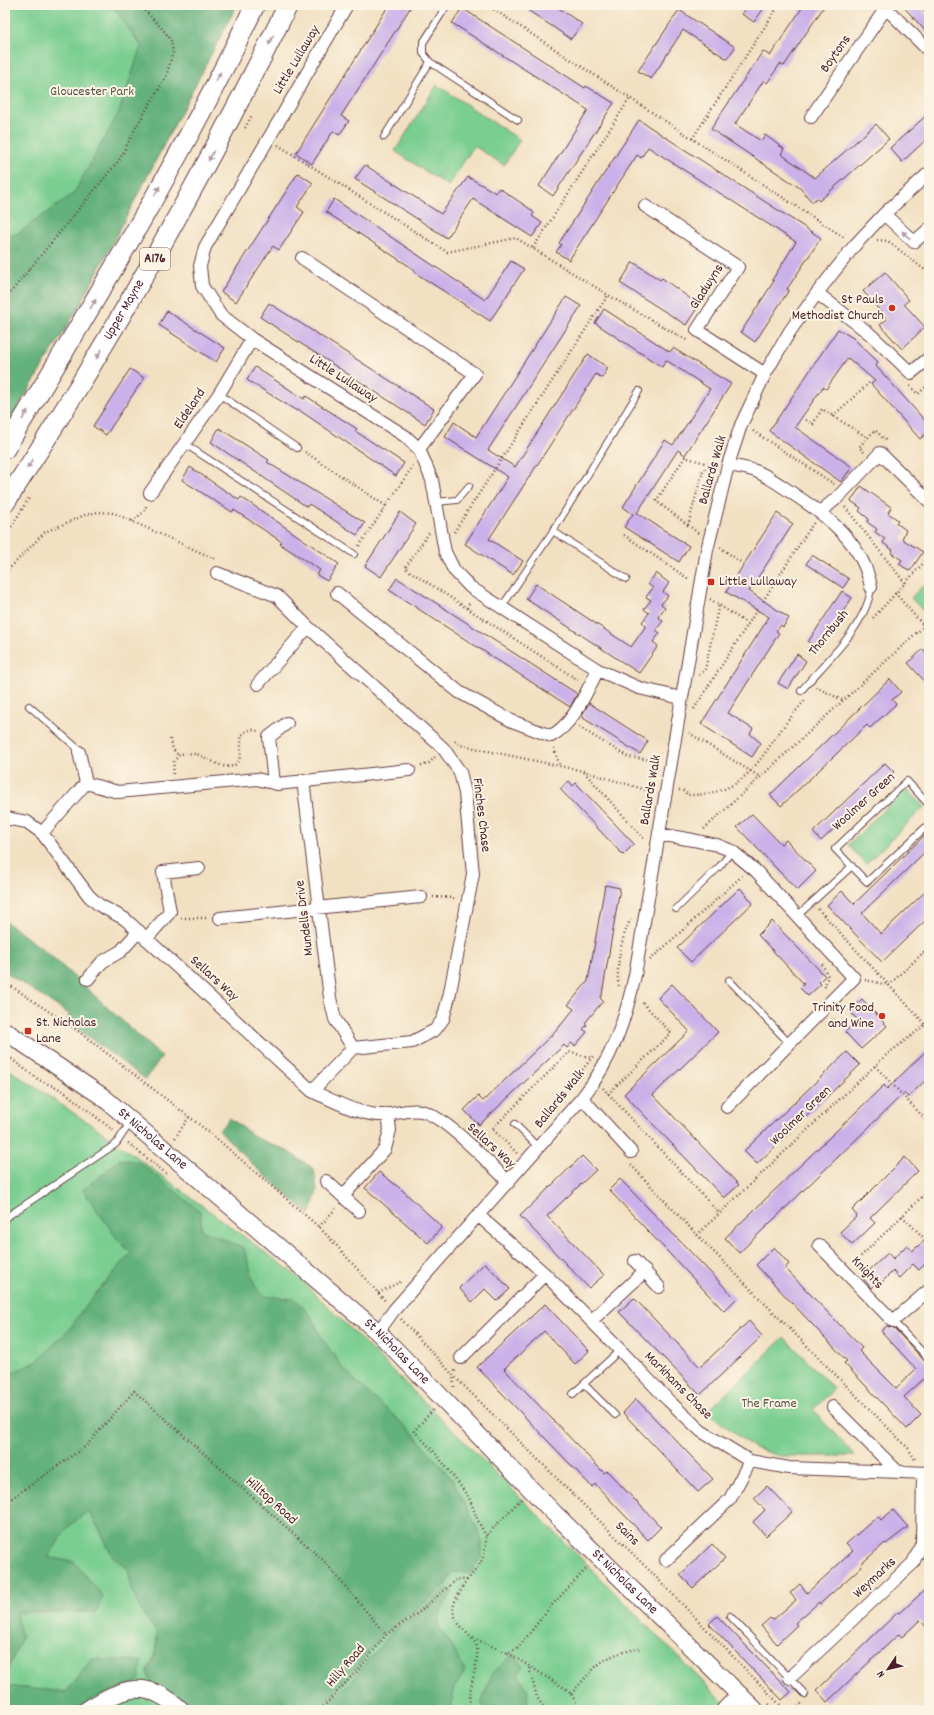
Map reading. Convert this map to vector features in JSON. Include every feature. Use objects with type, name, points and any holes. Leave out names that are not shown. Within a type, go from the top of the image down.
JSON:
[{"type":"main road","name":"A176","points":[[5,449],[100,292],[177,157],[255,5]]},
{"type":"main road","name":"Upper Mayne","points":[[5,503],[69,402],[154,260],[204,169],[288,5]]},
{"type":"main road","name":"St Nicholas Lane","points":[[5,1031],[103,1098],[378,1332],[599,1557],[755,1710]]},
{"type":"main road","points":[[87,1710],[124,1690],[146,1689],[170,1700],[181,1710]]},
{"type":"main road","points":[[725,1710],[740,1695]]},
{"type":"street","name":"Little Lullaway","points":[[348,5],[268,138],[205,247],[200,266],[202,286],[221,315],[252,339],[405,436],[419,449],[432,480],[444,548],[454,570],[470,587],[598,670],[639,688],[681,698]]},
{"type":"street","name":"Boytons","points":[[811,116],[886,7],[929,51]]},
{"type":"street","name":"Ballards Walk","points":[[378,1332],[394,1310],[509,1182],[535,1144],[582,1098],[600,1073],[612,1050],[626,1014],[635,975],[722,464],[765,374],[790,332],[817,293],[855,244],[884,214],[929,173]]},
{"type":"street","name":"Gladwyns","points":[[645,206],[738,267],[697,330],[765,374]]},
{"type":"street","points":[[884,214],[914,242],[929,229]]},
{"type":"street","points":[[302,258],[475,374],[419,449]]},
{"type":"street","points":[[817,293],[870,334],[911,373],[929,358]]},
{"type":"street","name":"Eldeland","points":[[150,493],[219,394],[252,339]]},
{"type":"street","points":[[820,512],[841,494],[878,451],[929,501]]},
{"type":"street","name":"Thornbush","points":[[722,464],[758,472],[820,512],[842,531],[862,559],[868,572],[871,587]]},
{"type":"street","name":"Finches Chase","points":[[217,573],[277,596],[308,627],[443,748],[460,772],[465,793],[473,874],[449,998],[443,1019],[435,1030],[412,1042],[353,1048]]},
{"type":"street","points":[[337,593],[459,692],[512,721],[551,736],[560,732],[570,721],[598,670]]},
{"type":"street","points":[[258,684],[308,627]]},
{"type":"street","points":[[274,784],[269,737],[287,723]]},
{"type":"street","points":[[79,752],[86,783]]},
{"type":"street","points":[[86,783],[118,792],[257,779],[274,784],[409,770]]},
{"type":"street","name":"Mundells Drive","points":[[303,780],[330,998],[335,1019],[353,1048]]},
{"type":"street","points":[[42,833],[86,783]]},
{"type":"street","name":"Sellars Way","points":[[5,818],[27,822],[42,833],[89,896],[99,905],[125,918],[312,1090],[359,1110],[378,1115],[413,1110],[422,1111],[435,1117],[509,1182]]},
{"type":"street","points":[[659,834],[717,845],[728,856],[756,871],[854,978],[727,1107]]},
{"type":"street","points":[[88,979],[102,962],[121,951],[170,912],[164,872],[199,868]]},
{"type":"street","points":[[220,918],[319,906],[421,897]]},
{"type":"street","points":[[312,1090],[353,1048]]},
{"type":"street","points":[[582,1098],[631,1152]]},
{"type":"street","points":[[344,1196],[385,1149],[390,1130],[388,1114]]},
{"type":"street","points":[[326,1181],[359,1211]]},
{"type":"street","name":"Markhams Chase","points":[[479,1216],[545,1274],[668,1400],[701,1431],[750,1461],[790,1468],[926,1473]]},
{"type":"street","name":"Knights","points":[[818,1245],[893,1321]]},
{"type":"street","points":[[635,1261],[659,1287]]},
{"type":"street","points":[[591,1321],[645,1271]]},
{"type":"street","points":[[462,1358],[545,1274]]},
{"type":"street","points":[[893,1321],[929,1290]]},
{"type":"street","points":[[834,1407],[897,1471]]},
{"type":"street","points":[[666,1560],[730,1499],[750,1461]]},
{"type":"street","name":"Weymarks","points":[[790,1678],[913,1564],[922,1543],[926,1473]]},
{"type":"lane","points":[[447,5],[422,49],[430,62],[518,120]]},
{"type":"lane","points":[[384,137],[430,62]]},
{"type":"lane","points":[[501,608],[553,531],[639,391]]},
{"type":"lane","points":[[219,394],[298,448]]},
{"type":"lane","points":[[185,444],[354,554]]},
{"type":"lane","points":[[436,502],[457,500],[469,486]]},
{"type":"lane","points":[[553,531],[626,579]]},
{"type":"lane","name":"Thornbush","points":[[801,690],[857,626],[870,600],[871,587]]},
{"type":"lane","points":[[29,706],[76,747],[79,752]]},
{"type":"lane","name":"Woolmer Green","points":[[929,805],[907,781],[836,849],[867,882],[929,824]]},
{"type":"lane","points":[[676,909],[728,856]]},
{"type":"lane","points":[[797,916],[852,866]]},
{"type":"lane","points":[[729,980],[790,1044]]},
{"type":"lane","points":[[5,1218],[116,1144],[131,1121]]},
{"type":"lane","points":[[515,1124],[535,1144]]},
{"type":"lane","name":"Knights","points":[[893,1321],[929,1359]]},
{"type":"lane","points":[[573,1394],[620,1350]]},
{"type":"lane","points":[[584,1384],[615,1415]]},
{"type":"lane","points":[[730,1616],[805,1694]]},
{"type":"path","points":[[5,299],[120,159],[136,127],[166,77],[172,52],[170,41],[166,33],[140,5]]},
{"type":"path","points":[[487,5],[855,244]]},
{"type":"path","points":[[692,139],[778,5]]},
{"type":"path","points":[[533,248],[630,98]]},
{"type":"path","points":[[268,138],[447,252],[516,238],[608,295],[676,334]]},
{"type":"path","points":[[874,244],[878,239],[888,241],[926,271],[929,268]]},
{"type":"path","points":[[444,548],[608,295]]},
{"type":"path","points":[[833,416],[869,383]]},
{"type":"path","points":[[908,383],[918,394],[929,384]]},
{"type":"path","points":[[806,420],[813,424],[822,409],[868,438]]},
{"type":"path","points":[[754,424],[751,430],[841,494],[905,583]]},
{"type":"path","points":[[298,448],[386,506]]},
{"type":"path","points":[[700,534],[656,501],[685,458],[712,466]]},
{"type":"path","points":[[354,554],[415,464]]},
{"type":"path","points":[[688,525],[703,470],[722,464]]},
{"type":"path","points":[[132,521],[144,512],[150,493]]},
{"type":"path","points":[[763,601],[820,512]]},
{"type":"path","points":[[431,529],[405,568],[583,684]]},
{"type":"path","points":[[624,535],[690,580]]},
{"type":"path","points":[[719,547],[743,564]]},
{"type":"path","points":[[689,587],[692,572]]},
{"type":"path","points":[[700,592],[748,624]]},
{"type":"path","points":[[895,593],[929,632]]},
{"type":"path","points":[[696,678],[705,670],[719,604]]},
{"type":"path","points":[[690,715],[757,610]]},
{"type":"path","points":[[693,840],[924,626]]},
{"type":"path","points":[[809,681],[844,701]]},
{"type":"path","points":[[575,724],[628,757],[660,761]]},
{"type":"path","points":[[174,787],[174,760],[178,755],[192,753],[226,767],[237,762],[240,756],[240,740],[246,730],[251,729],[258,731],[269,737]]},
{"type":"path","points":[[686,731],[760,777]]},
{"type":"path","points":[[551,736],[560,767]]},
{"type":"path","points":[[170,739],[173,749],[178,755]]},
{"type":"path","points":[[409,770],[430,763],[443,748]]},
{"type":"path","points":[[583,772],[646,841]]},
{"type":"path","points":[[728,856],[747,881]]},
{"type":"path","points":[[648,957],[647,963],[742,876]]},
{"type":"path","points":[[421,897],[450,896],[469,900]]},
{"type":"path","points":[[812,903],[928,1024]]},
{"type":"path","points":[[620,990],[617,976],[626,925],[636,912]]},
{"type":"path","points":[[164,918],[220,918]]},
{"type":"path","points":[[889,985],[929,947]]},
{"type":"path","points":[[923,953],[929,959]]},
{"type":"path","points":[[819,959],[828,976],[827,983],[820,993]]},
{"type":"path","points":[[854,978],[889,985]]},
{"type":"path","points":[[5,982],[78,1031],[210,1133],[319,1227],[394,1310]]},
{"type":"path","points":[[608,1094],[671,1033],[640,1000],[638,1007]]},
{"type":"path","name":"Woolmer Green","points":[[697,1235],[876,1066],[928,1024]]},
{"type":"path","points":[[535,1144],[517,1154],[492,1129],[569,1052],[591,1058]]},
{"type":"path","points":[[552,1113],[559,1099],[596,1052]]},
{"type":"path","points":[[5,1054],[39,1080],[62,1090],[156,1165]]},
{"type":"path","points":[[876,1066],[929,1123]]},
{"type":"path","points":[[607,1082],[603,1088],[608,1094],[720,1214]]},
{"type":"path","points":[[631,1152],[625,1159],[697,1235],[908,1448],[926,1473]]},
{"type":"path","points":[[855,1262],[929,1190]]},
{"type":"path","points":[[319,1227],[344,1196]]},
{"type":"path","points":[[902,1216],[929,1243]]},
{"type":"path","name":"Sains","points":[[410,1329],[651,1572],[785,1710]]},
{"type":"path","name":"Hilltop Road","points":[[5,1503],[86,1446],[134,1391],[324,1561],[386,1635]]},
{"type":"path","points":[[443,1399],[414,1430],[437,1455],[469,1498],[478,1523],[486,1536],[486,1550],[482,1561],[467,1580],[455,1600],[452,1610],[456,1620],[473,1638],[477,1648],[476,1662],[470,1689],[470,1710]]},
{"type":"path","points":[[486,1536],[532,1489]]},
{"type":"path","points":[[508,1654],[518,1648],[556,1601],[599,1557]]},
{"type":"path","name":"Hilly Road","points":[[320,1710],[360,1667],[386,1635],[418,1613],[457,1579],[467,1580]]},
{"type":"path","points":[[473,1638],[508,1654],[571,1694],[580,1710]]},
{"type":"path","points":[[571,1694],[604,1659],[619,1652],[642,1648]]},
{"type":"path","points":[[529,1667],[537,1697],[545,1710]]},
{"type":"green space","name":"Gloucester Park","points":[[5,5],[237,5],[81,303],[5,429]]},
{"type":"green space","points":[[112,5],[237,5],[81,303],[5,429],[5,236],[17,234],[74,193],[119,112],[141,46]]},
{"type":"green space","points":[[437,85],[520,140],[504,165],[474,146],[448,186],[395,151]]},
{"type":"green space","points":[[929,579],[929,617],[911,598]]},
{"type":"green space","points":[[906,788],[924,807],[866,864],[848,845]]},
{"type":"green space","points":[[5,921],[49,954],[162,1057],[145,1079],[68,1022],[69,1014],[5,972]]},
{"type":"green space","points":[[5,1067],[105,1134],[296,1275],[522,1499],[731,1710],[5,1710]]},
{"type":"green space","points":[[230,1118],[255,1137],[287,1151],[314,1169],[317,1191],[310,1215],[253,1165],[219,1130]]},
{"type":"green space","points":[[120,1159],[139,1162],[201,1212],[201,1230],[244,1248],[255,1286],[264,1296],[295,1299],[311,1316],[323,1340],[343,1368],[411,1431],[452,1479],[475,1523],[482,1541],[482,1554],[471,1573],[452,1572],[446,1585],[415,1611],[382,1634],[351,1674],[317,1710],[191,1710],[171,1694],[151,1682],[147,1672],[156,1654],[157,1632],[145,1617],[137,1603],[128,1569],[112,1556],[101,1532],[88,1511],[68,1527],[48,1557],[74,1562],[103,1596],[96,1612],[15,1612],[22,1637],[8,1669],[5,1669],[5,1376],[36,1362],[69,1330],[86,1305],[131,1253],[118,1240],[83,1190]]},
{"type":"green space","name":"The Frame","points":[[784,1337],[834,1389],[813,1410],[855,1456],[780,1456],[754,1448],[707,1412]]},
{"type":"green space","points":[[444,1590],[453,1591],[441,1610],[438,1626],[451,1644],[465,1671],[455,1687],[450,1710],[322,1710],[353,1679],[393,1631],[418,1613]]},
{"type":"green space","points":[[513,1654],[523,1665],[518,1675],[528,1690],[527,1710],[483,1710],[482,1702],[491,1675]]},
{"type":"green space","points":[[92,1659],[142,1661],[139,1681],[96,1697],[73,1710],[5,1710],[5,1686],[66,1692]]},
{"type":"building","points":[[389,5],[412,5],[341,116],[349,121],[339,135],[333,131],[312,164],[296,153]]},
{"type":"building","points":[[520,5],[554,5],[582,24],[571,39]]},
{"type":"building","points":[[748,5],[766,5],[754,22],[742,14]]},
{"type":"building","points":[[804,5],[825,5],[784,66],[780,64],[767,83],[764,80],[735,124],[761,141],[765,135],[784,149],[781,154],[815,178],[876,124],[889,139],[819,201],[817,198],[812,202],[800,188],[711,129],[763,51],[770,56]]},
{"type":"building","points":[[902,5],[918,5],[929,17],[929,35]]},
{"type":"building","points":[[462,8],[585,88],[586,86],[614,103],[553,196],[539,186],[588,110],[452,23]]},
{"type":"building","points":[[679,10],[735,47],[727,59],[683,30],[651,79],[638,71]]},
{"type":"building","points":[[929,113],[929,137],[902,162],[890,148]]},
{"type":"building","points":[[639,120],[821,238],[787,289],[789,290],[755,342],[741,332],[774,281],[772,280],[796,242],[648,147],[641,158],[637,155],[569,260],[556,252],[561,245],[559,243]]},
{"type":"building","points":[[365,165],[441,214],[468,177],[496,193],[499,188],[530,209],[534,213],[532,216],[542,223],[532,237],[473,199],[447,238],[355,179]]},
{"type":"building","points":[[298,173],[313,183],[297,207],[304,212],[279,250],[273,246],[236,302],[221,292]]},
{"type":"building","points":[[334,199],[485,300],[511,261],[524,269],[490,321],[414,272],[415,270],[326,212]]},
{"type":"building","points":[[633,262],[660,280],[662,278],[699,305],[686,325],[620,283]]},
{"type":"building","name":"St Pauls Methodist Church","points":[[885,272],[909,300],[904,304],[925,327],[902,349],[880,325],[887,319],[863,291]]},
{"type":"building","points":[[566,297],[581,306],[488,450],[515,467],[588,354],[608,368],[602,378],[596,374],[489,539],[523,561],[513,575],[465,544],[508,477],[445,437],[454,422],[476,437]]},
{"type":"building","points":[[269,303],[434,409],[425,424],[260,317]]},
{"type":"building","points":[[604,309],[670,352],[673,348],[731,384],[685,455],[678,450],[637,513],[689,546],[679,562],[624,527],[633,514],[623,507],[665,440],[673,445],[710,389],[666,360],[662,367],[595,323]]},
{"type":"building","points":[[167,311],[225,348],[216,362],[159,325]]},
{"type":"building","points":[[838,329],[853,338],[878,362],[876,366],[929,425],[929,431],[920,439],[871,384],[875,381],[848,358],[826,389],[823,387],[795,427],[852,467],[841,482],[769,431]]},
{"type":"building","points":[[255,367],[304,399],[306,396],[357,429],[355,431],[404,463],[396,476],[299,410],[297,411],[247,380]]},
{"type":"building","points":[[130,369],[144,378],[106,435],[93,426]]},
{"type":"building","points":[[219,428],[269,460],[267,462],[365,523],[357,535],[309,504],[307,507],[211,442]]},
{"type":"building","points":[[190,467],[239,500],[241,497],[339,564],[327,581],[317,575],[320,570],[280,544],[282,542],[234,510],[232,512],[182,480]]},
{"type":"building","points":[[861,486],[891,507],[888,513],[898,520],[896,523],[906,530],[902,539],[923,552],[910,571],[899,564],[902,560],[891,553],[893,550],[883,543],[885,539],[875,532],[877,529],[867,522],[869,519],[859,511],[861,508],[851,501]]},
{"type":"building","points":[[400,512],[416,524],[381,577],[365,566]]},
{"type":"building","points":[[777,513],[793,524],[749,591],[789,618],[783,627],[781,625],[776,631],[779,633],[728,713],[753,729],[750,734],[761,743],[752,757],[701,724],[769,617],[726,592]]},
{"type":"building","points":[[812,555],[849,579],[843,588],[806,564]]},
{"type":"building","points":[[656,573],[669,583],[663,592],[668,596],[661,604],[665,607],[658,617],[663,621],[656,630],[660,633],[653,642],[658,646],[639,673],[526,599],[536,584],[631,647],[646,626],[642,622],[649,613],[644,609],[651,600],[646,597],[653,588],[648,584]]},
{"type":"building","points":[[397,578],[576,693],[577,694],[570,707],[389,590]]},
{"type":"building","points":[[842,591],[852,598],[819,648],[808,642]]},
{"type":"building","points":[[923,649],[929,656],[929,686],[908,663]]},
{"type":"building","points":[[797,654],[806,661],[788,689],[778,683]]},
{"type":"building","points":[[890,679],[901,692],[892,700],[896,704],[870,728],[867,725],[781,806],[770,795]]},
{"type":"building","points":[[589,703],[648,741],[640,754],[583,718],[584,716],[582,715]]},
{"type":"building","points":[[885,763],[894,772],[821,841],[813,832]]},
{"type":"building","points":[[569,781],[573,786],[576,783],[634,844],[623,855],[560,789]]},
{"type":"building","points":[[752,814],[781,844],[786,840],[816,871],[797,890],[737,827]]},
{"type":"building","points":[[929,831],[929,848],[862,913],[881,934],[929,888],[929,917],[882,962],[827,905],[842,891],[854,904]]},
{"type":"building","points":[[605,885],[620,888],[602,995],[600,998],[603,1001],[585,1023],[587,1025],[583,1029],[587,1032],[575,1046],[571,1043],[567,1048],[564,1045],[479,1125],[464,1110],[478,1096],[483,1101],[556,1031],[574,1009],[568,1005],[588,981]]},
{"type":"building","points":[[740,888],[753,903],[691,962],[677,948]]},
{"type":"building","points":[[772,921],[825,976],[819,982],[821,984],[808,996],[800,988],[804,984],[758,935]]},
{"type":"building","points":[[672,984],[718,1032],[653,1095],[739,1185],[724,1198],[624,1094],[689,1031],[658,998]]},
{"type":"building","points":[[862,999],[887,1026],[861,1049],[845,1032],[858,1020],[849,1011]]},
{"type":"building","points":[[929,1048],[929,1077],[908,1097],[904,1093],[739,1253],[725,1238],[884,1085],[887,1089]]},
{"type":"building","points":[[847,1052],[860,1065],[757,1164],[744,1151]]},
{"type":"building","points":[[582,1156],[596,1170],[547,1216],[604,1275],[589,1288],[520,1216]]},
{"type":"building","points":[[905,1157],[918,1171],[870,1218],[875,1223],[852,1245],[840,1232],[857,1216],[852,1210]]},
{"type":"building","points":[[379,1172],[401,1189],[442,1227],[428,1243],[365,1188]]},
{"type":"building","points":[[620,1179],[736,1299],[724,1311],[609,1190]]},
{"type":"building","points":[[929,1237],[929,1260],[919,1270],[913,1264],[899,1278],[893,1271],[879,1285],[876,1283],[871,1288],[862,1277],[888,1253],[893,1259],[907,1245],[912,1251]]},
{"type":"building","points":[[774,1247],[789,1264],[785,1268],[862,1348],[859,1351],[896,1388],[916,1369],[881,1331],[887,1326],[894,1328],[929,1366],[929,1374],[904,1397],[921,1415],[907,1429],[844,1363],[847,1361],[756,1265]]},
{"type":"building","points":[[485,1263],[510,1289],[497,1301],[485,1289],[472,1302],[459,1288]]},
{"type":"building","points":[[634,1298],[700,1367],[749,1321],[762,1336],[700,1395],[619,1312]]},
{"type":"building","points":[[545,1304],[589,1351],[575,1364],[544,1331],[504,1369],[604,1473],[607,1471],[661,1527],[648,1540],[595,1484],[592,1487],[477,1367]]},
{"type":"building","points":[[636,1399],[713,1479],[698,1492],[623,1413]]},
{"type":"building","points":[[767,1486],[792,1512],[766,1536],[753,1522],[765,1510],[754,1498]]},
{"type":"building","points":[[893,1510],[908,1527],[886,1544],[885,1543],[861,1564],[862,1566],[820,1604],[819,1602],[795,1623],[797,1625],[777,1644],[761,1626],[770,1618],[773,1620],[796,1600],[790,1593],[800,1584],[807,1593],[853,1551],[846,1544],[878,1516],[881,1520]]},
{"type":"building","points":[[712,1544],[725,1558],[693,1588],[680,1575]]},
{"type":"building","points":[[929,1586],[929,1630],[920,1620],[902,1637],[899,1634],[827,1702],[817,1690],[898,1612],[900,1613]]},
{"type":"building","points":[[717,1616],[791,1692],[782,1700],[709,1624]]},
{"type":"place","name":"St Pauls Methodist Church","points":[[892,308]]},
{"type":"place","name":"Little Lullaway","points":[[711,582]]},
{"type":"place","name":"Trinity Food and Wine","points":[[882,1016]]},
{"type":"place","name":"St. Nicholas Lane","points":[[28,1031]]}]
